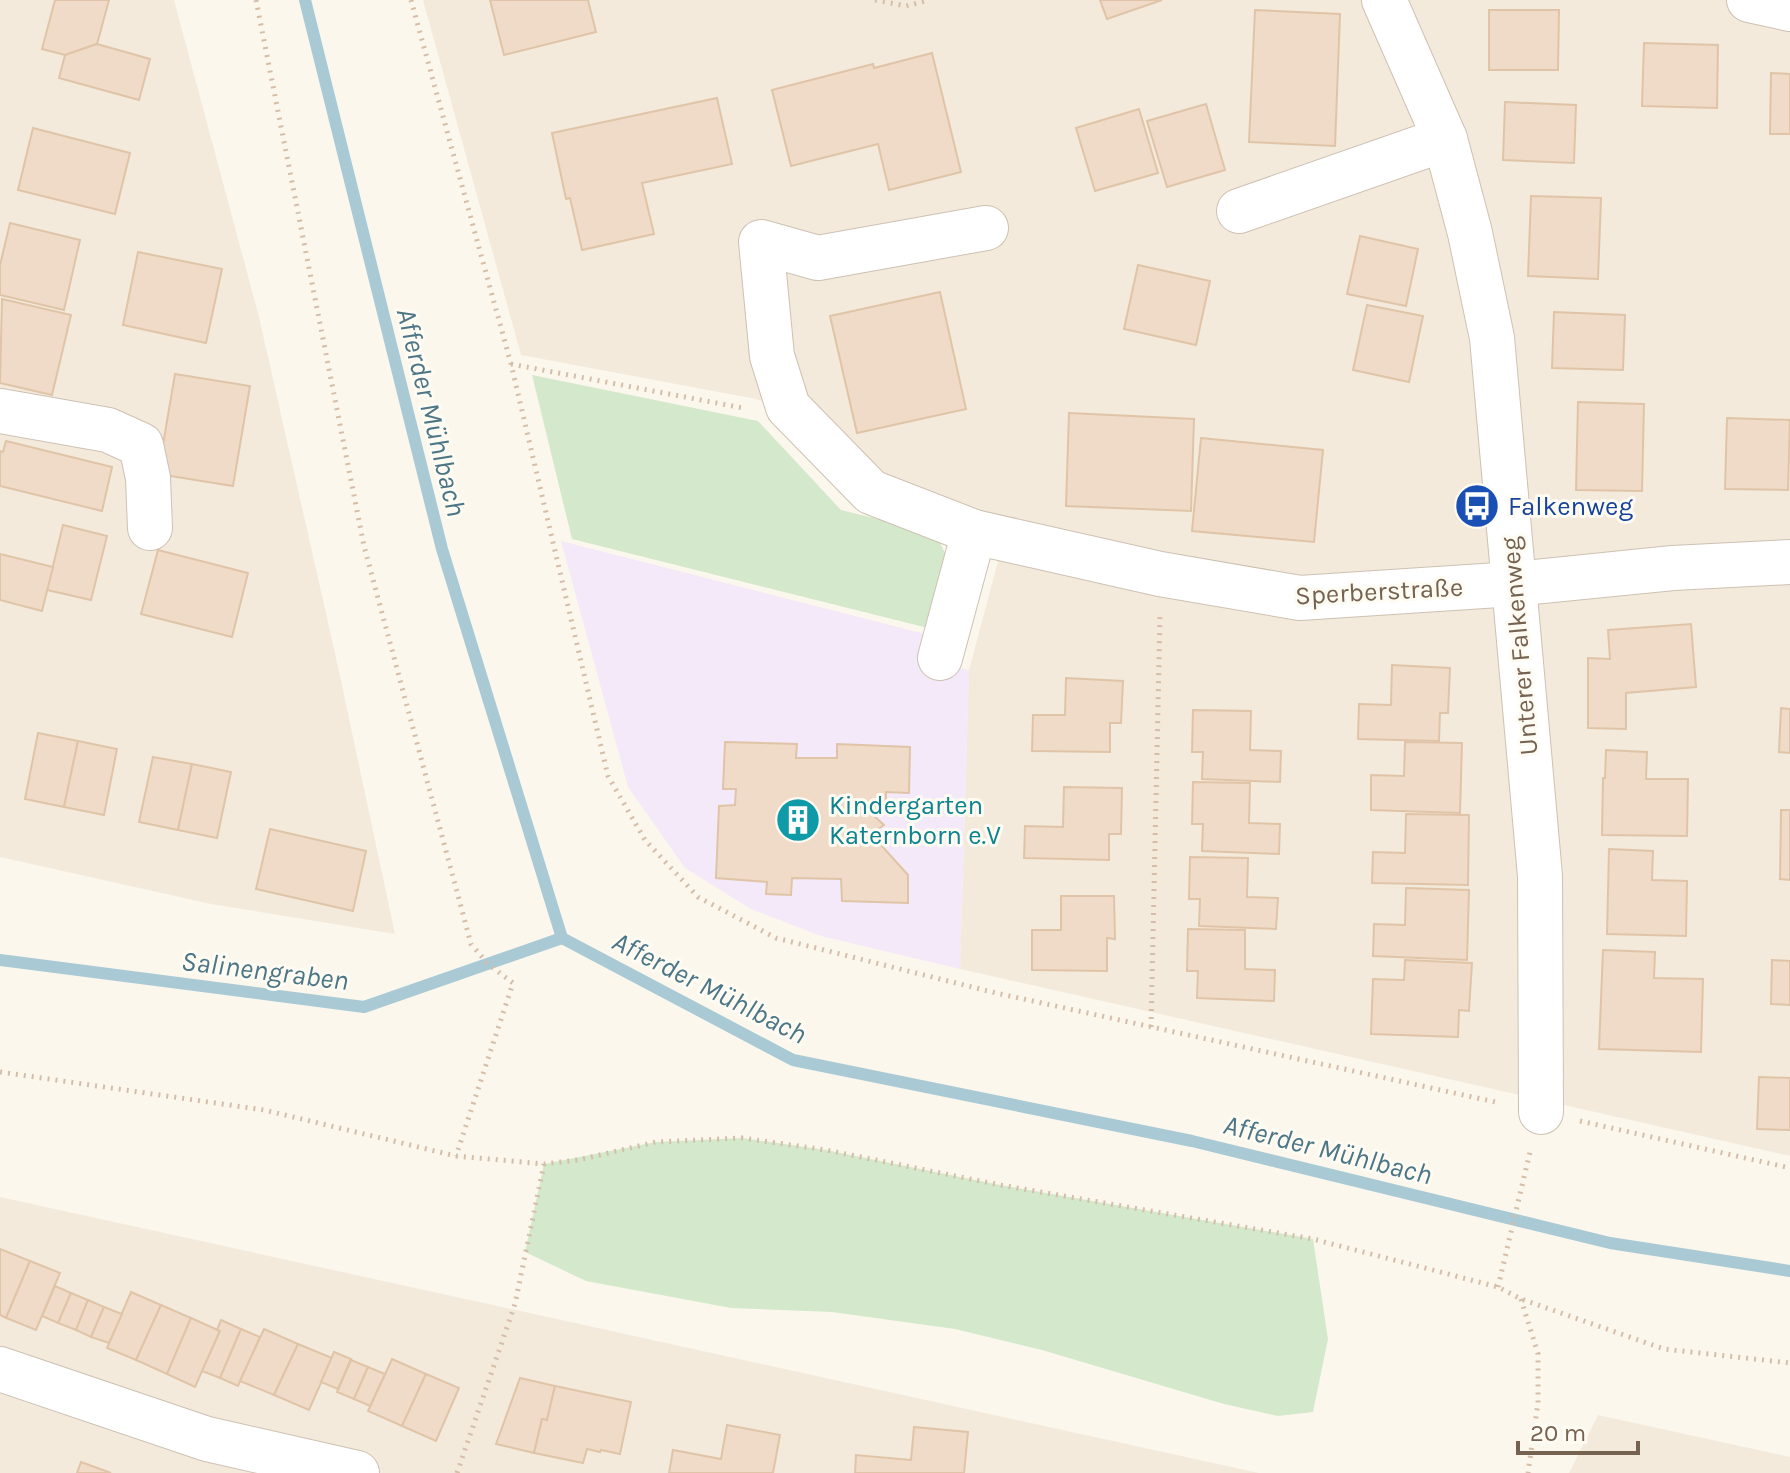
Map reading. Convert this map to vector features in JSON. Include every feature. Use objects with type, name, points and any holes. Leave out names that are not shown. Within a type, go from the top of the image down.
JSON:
[{"type":"street","name":"Unterer Falkenweg","points":[[1384,0],[1445,139],[1470,233],[1492,338],[1540,876],[1541,1112]]},
{"type":"street","points":[[1749,0],[1790,9]]},
{"type":"street","points":[[1239,211],[1445,139]]},
{"type":"street","name":"Sperberstraße","points":[[986,228],[818,258],[761,242],[772,356],[788,407],[871,492],[974,532],[1160,574],[1300,598],[1514,584],[1673,568],[1790,562]]},
{"type":"street","points":[[0,411],[108,430],[141,445],[148,478],[150,528]]},
{"type":"street","points":[[940,658],[974,532]]},
{"type":"street","points":[[0,1369],[203,1456],[357,1473]]},
{"type":"path","points":[[256,0],[364,546],[471,944],[488,964],[513,983],[456,1156]]},
{"type":"path","points":[[411,0],[511,364],[608,776],[645,840],[698,897],[776,938],[996,993],[1790,1168]]},
{"type":"path","points":[[875,0],[906,6],[929,0]]},
{"type":"path","points":[[511,364],[755,411],[788,407]]},
{"type":"path","points":[[1151,1027],[1160,574]]},
{"type":"path","points":[[0,1072],[264,1110],[456,1156],[544,1164],[578,1160],[656,1142],[742,1138],[826,1150],[1000,1185],[1313,1239],[1498,1287],[1521,1299],[1664,1349],[1790,1363]]},
{"type":"path","points":[[457,1473],[515,1304],[544,1164]]},
{"type":"path","points":[[1498,1287],[1524,1173]]},
{"type":"path","points":[[1521,1299],[1538,1354],[1538,1403],[1528,1473]]},
{"type":"shaded area","points":[[0,0],[174,0],[259,317],[395,934],[211,904],[0,857]]},
{"type":"shaded area","points":[[423,0],[1790,0],[1790,1156],[960,969],[969,670],[1009,520],[885,484],[822,424],[756,399],[521,355]]},
{"type":"shaded area","points":[[561,541],[929,635],[930,662],[969,670],[960,969],[821,936],[751,909],[685,868],[628,787]]},
{"type":"shaded area","points":[[0,1197],[1259,1473],[0,1473]]},
{"type":"shaded area","points":[[1598,1415],[1790,1457],[1790,1473],[1569,1473]]},
{"type":"green space","points":[[532,375],[758,421],[841,510],[935,533],[946,555],[928,628],[572,539]]},
{"type":"green space","points":[[742,1138],[826,1150],[1000,1185],[1313,1239],[1328,1339],[1313,1412],[1278,1416],[1224,1404],[1042,1350],[955,1329],[832,1312],[731,1308],[586,1281],[525,1252],[544,1164],[656,1142]]},
{"type":"building","points":[[55,0],[109,0],[97,44],[65,55],[42,49]]},
{"type":"building","points":[[490,0],[588,0],[596,32],[504,55]]},
{"type":"building","points":[[1100,0],[1162,0],[1107,19]]},
{"type":"building","points":[[1255,10],[1340,14],[1335,146],[1249,142]]},
{"type":"building","points":[[1489,10],[1559,10],[1558,70],[1489,70]]},
{"type":"building","points":[[1644,43],[1718,45],[1717,108],[1642,106]]},
{"type":"building","points":[[97,44],[150,59],[139,100],[59,78],[65,55]]},
{"type":"building","points":[[932,53],[961,172],[889,190],[878,144],[791,166],[772,90],[873,64],[874,68]]},
{"type":"building","points":[[1771,73],[1790,74],[1790,134],[1770,134]]},
{"type":"building","points":[[717,98],[732,164],[642,183],[654,234],[582,250],[570,198],[566,199],[552,133]]},
{"type":"building","points":[[1505,102],[1576,105],[1574,163],[1503,160]]},
{"type":"building","points":[[1206,104],[1225,170],[1167,187],[1147,121]]},
{"type":"building","points":[[1139,109],[1158,173],[1095,191],[1076,128]]},
{"type":"building","points":[[33,128],[130,153],[115,214],[18,190]]},
{"type":"building","points":[[1531,196],[1601,198],[1598,279],[1528,276]]},
{"type":"building","points":[[10,223],[80,240],[64,310],[0,295],[0,265]]},
{"type":"building","points":[[1360,236],[1418,249],[1406,306],[1347,294]]},
{"type":"building","points":[[138,252],[222,269],[206,343],[123,325]]},
{"type":"building","points":[[1138,265],[1210,281],[1196,345],[1124,329]]},
{"type":"building","points":[[940,292],[966,409],[857,433],[830,316]]},
{"type":"building","points":[[2,299],[71,315],[52,395],[0,383]]},
{"type":"building","points":[[1367,305],[1423,316],[1409,382],[1353,370]]},
{"type":"building","points":[[1554,312],[1625,315],[1623,370],[1552,368]]},
{"type":"building","points":[[175,374],[250,386],[233,486],[158,474]]},
{"type":"building","points":[[1578,402],[1644,404],[1642,491],[1576,490]]},
{"type":"building","points":[[1069,413],[1194,419],[1191,511],[1066,506]]},
{"type":"building","points":[[1727,418],[1790,420],[1788,490],[1725,489]]},
{"type":"building","points":[[1201,438],[1323,450],[1314,542],[1192,531]]},
{"type":"building","points":[[6,441],[112,467],[102,511],[0,486],[0,451],[3,452]]},
{"type":"building","points":[[63,525],[107,536],[91,600],[47,590]]},
{"type":"building","points":[[158,550],[248,573],[232,637],[141,614]]},
{"type":"building","points":[[0,554],[53,567],[42,611],[0,600]]},
{"type":"building","points":[[1691,624],[1696,687],[1626,693],[1626,729],[1588,728],[1588,658],[1610,659],[1608,630]]},
{"type":"building","points":[[1392,665],[1450,668],[1448,713],[1440,713],[1439,741],[1358,739],[1359,704],[1391,705]]},
{"type":"building","points":[[1066,678],[1123,681],[1121,723],[1110,723],[1110,752],[1032,751],[1033,715],[1065,715]]},
{"type":"building","points":[[1781,708],[1790,709],[1790,753],[1779,752]]},
{"type":"building","points":[[1193,710],[1251,711],[1250,750],[1281,751],[1280,782],[1202,779],[1203,752],[1192,752]]},
{"type":"building","points":[[38,733],[78,741],[64,807],[25,799]]},
{"type":"building","points":[[78,741],[117,749],[104,815],[64,807]]},
{"type":"building","name":"Kindergarten Katernborn e.V","points":[[725,742],[797,744],[796,758],[837,758],[837,744],[910,747],[909,793],[886,792],[886,802],[873,815],[884,825],[871,834],[908,875],[908,903],[842,901],[841,879],[792,878],[791,895],[766,894],[767,882],[716,878],[719,806],[735,805],[736,789],[723,789]]},
{"type":"building","points":[[1405,742],[1462,743],[1460,813],[1371,810],[1371,775],[1404,776]]},
{"type":"building","points":[[1606,750],[1647,752],[1646,779],[1688,779],[1687,836],[1602,835]]},
{"type":"building","points":[[153,757],[192,764],[178,830],[139,822]]},
{"type":"building","points":[[192,764],[231,772],[217,838],[178,830]]},
{"type":"building","points":[[1193,782],[1250,783],[1249,823],[1280,824],[1279,854],[1202,851],[1203,824],[1192,824]]},
{"type":"building","points":[[1064,787],[1122,788],[1121,834],[1109,834],[1109,860],[1024,858],[1025,826],[1063,827]]},
{"type":"building","points":[[1781,810],[1790,810],[1790,880],[1780,879]]},
{"type":"building","points":[[1406,814],[1469,815],[1468,885],[1372,883],[1373,852],[1405,853]]},
{"type":"building","points":[[270,829],[366,851],[353,911],[256,889]]},
{"type":"building","points":[[1609,849],[1653,851],[1652,880],[1687,881],[1686,936],[1607,934]]},
{"type":"building","points":[[1190,857],[1248,858],[1247,897],[1278,898],[1276,929],[1199,926],[1200,899],[1189,899]]},
{"type":"building","points":[[1406,888],[1469,890],[1467,960],[1373,956],[1374,924],[1405,925]]},
{"type":"building","points":[[1061,896],[1114,896],[1115,939],[1107,938],[1107,971],[1032,970],[1032,930],[1061,930]]},
{"type":"building","points":[[1188,929],[1245,930],[1245,969],[1275,970],[1274,1001],[1197,998],[1198,971],[1187,971]]},
{"type":"building","points":[[1603,950],[1655,952],[1654,978],[1703,979],[1701,1052],[1599,1049]]},
{"type":"building","points":[[1405,960],[1472,963],[1469,1011],[1459,1010],[1458,1037],[1371,1034],[1373,979],[1404,980]]},
{"type":"building","points":[[1772,960],[1790,961],[1790,1005],[1771,1004]]},
{"type":"building","points":[[1759,1077],[1790,1078],[1790,1130],[1757,1129]]},
{"type":"building","points":[[0,1249],[30,1261],[6,1318],[0,1315]]},
{"type":"building","points":[[30,1261],[60,1273],[36,1330],[6,1318]]},
{"type":"building","points":[[55,1286],[71,1293],[58,1323],[42,1316]]},
{"type":"building","points":[[131,1292],[161,1305],[136,1360],[107,1348]]},
{"type":"building","points":[[71,1293],[88,1300],[76,1330],[58,1323]]},
{"type":"building","points":[[88,1300],[104,1307],[91,1337],[76,1330]]},
{"type":"building","points":[[161,1305],[191,1318],[167,1374],[136,1360]]},
{"type":"building","points":[[104,1307],[122,1314],[109,1343],[91,1337]]},
{"type":"building","points":[[191,1318],[220,1331],[195,1387],[167,1374]]},
{"type":"building","points":[[221,1320],[241,1329],[220,1378],[202,1371],[220,1331],[217,1330]]},
{"type":"building","points":[[241,1329],[260,1337],[238,1386],[220,1378]]},
{"type":"building","points":[[264,1329],[298,1344],[274,1395],[240,1381]]},
{"type":"building","points":[[298,1344],[332,1358],[309,1410],[274,1395]]},
{"type":"building","points":[[334,1352],[351,1359],[338,1389],[321,1382]]},
{"type":"building","points":[[392,1359],[426,1374],[402,1426],[368,1411]]},
{"type":"building","points":[[351,1360],[368,1367],[354,1399],[337,1392]]},
{"type":"building","points":[[368,1367],[385,1374],[370,1406],[354,1399]]},
{"type":"building","points":[[426,1374],[459,1388],[436,1441],[402,1426]]},
{"type":"building","points":[[520,1378],[555,1386],[547,1420],[542,1419],[534,1453],[496,1444]]},
{"type":"building","points":[[555,1386],[631,1402],[620,1454],[587,1449],[583,1463],[534,1453],[542,1419],[547,1420]]},
{"type":"building","points":[[727,1425],[780,1435],[773,1473],[669,1473],[673,1450],[721,1459]]},
{"type":"building","points":[[914,1427],[968,1432],[964,1473],[855,1473],[856,1455],[911,1460]]},
{"type":"building","points":[[81,1462],[111,1473],[77,1473]]},
{"type":"waterway","name":"Afferder Mühlbach","points":[[305,0],[442,549],[562,938],[793,1060],[1192,1141],[1610,1243],[1790,1271]]},
{"type":"waterway","name":"Salinengraben","points":[[0,960],[364,1007],[562,938]]},
{"type":"place","name":"Falkenweg","points":[[1477,506]]},
{"type":"place","name":"Kindergarten Katernborn e.V","points":[[798,820]]}]
